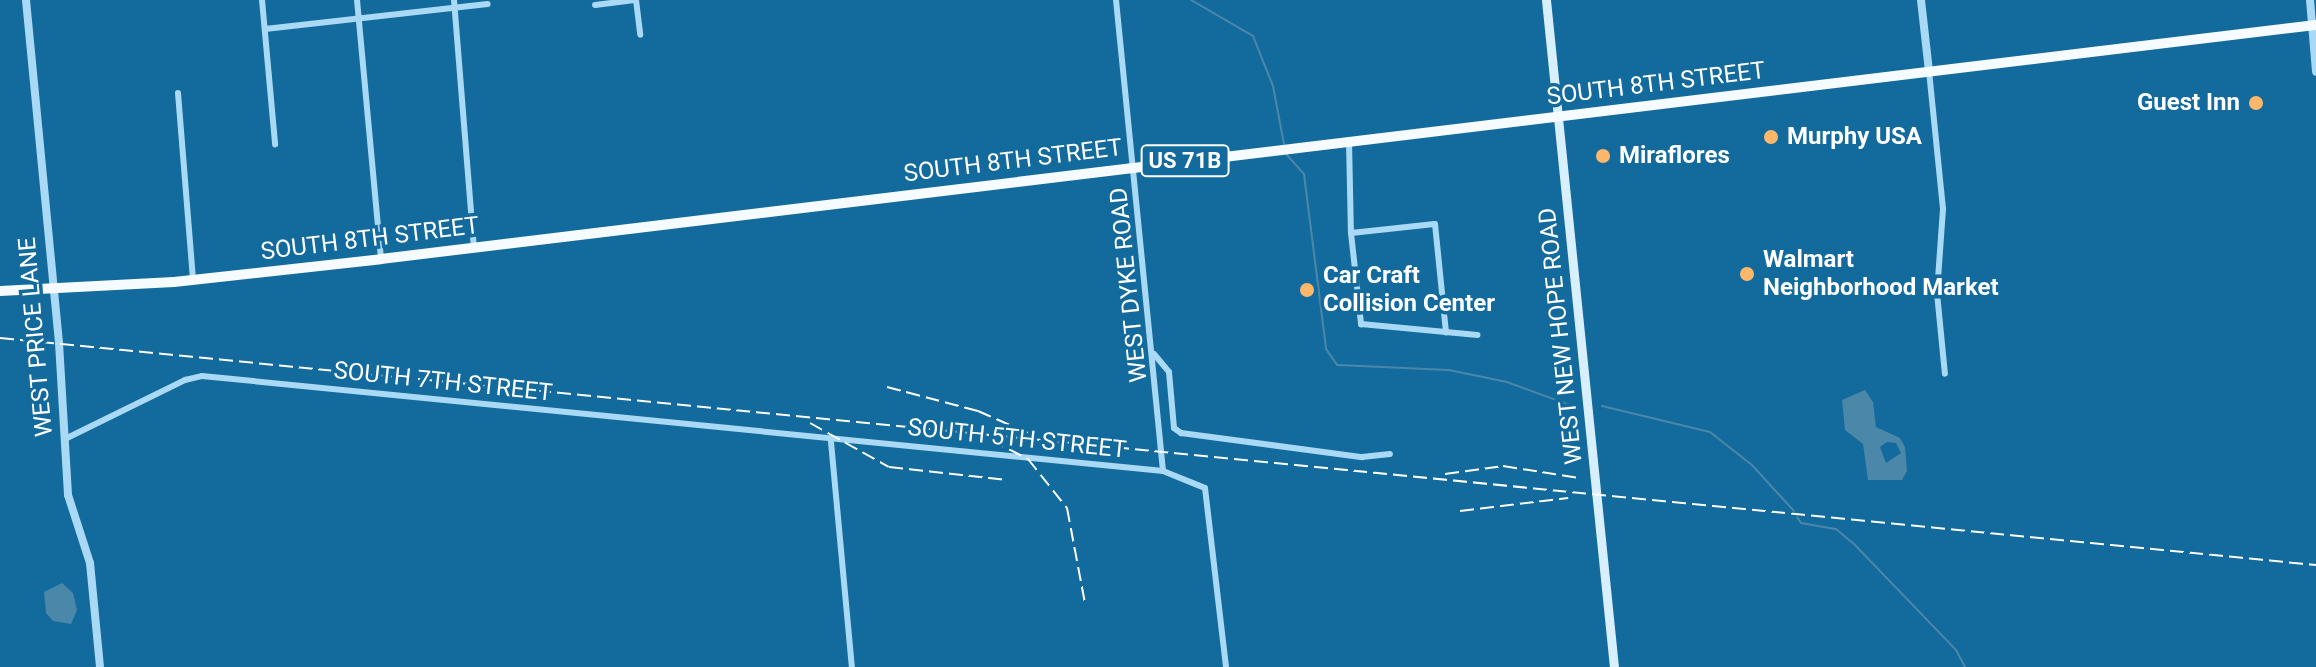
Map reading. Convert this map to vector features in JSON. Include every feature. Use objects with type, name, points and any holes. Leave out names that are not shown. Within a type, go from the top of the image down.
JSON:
[{"type":"main road","name":"WEST NEW HOPE ROAD","points":[[1546,0],[1614,667]]},
{"type":"main road","name":"SOUTH 8TH STREET","points":[[0,291],[193,280],[381,259],[2314,25]]},
{"type":"street","name":"WEST PRICE LANE","points":[[26,0],[53,288],[68,495],[90,563],[100,667]]},
{"type":"street","points":[[262,0],[275,144]]},
{"type":"street","points":[[357,0],[381,259]]},
{"type":"street","points":[[595,5],[636,0],[640,35]]},
{"type":"street","name":"WEST DYKE ROAD","points":[[1116,0],[1154,354],[1163,471]]},
{"type":"street","points":[[1921,0],[1943,209],[1937,293],[1945,374]]},
{"type":"street","points":[[2310,0],[2316,72]]},
{"type":"street","points":[[265,29],[455,4],[488,4]]},
{"type":"street","points":[[455,4],[474,246]]},
{"type":"street","points":[[178,93],[193,280]]},
{"type":"street","points":[[1349,141],[1351,233],[1361,324],[1477,335]]},
{"type":"street","points":[[1351,233],[1435,224],[1446,332]]},
{"type":"street","points":[[1154,354],[1169,372],[1174,428],[1181,433],[1362,457],[1390,454]]},
{"type":"street","name":"SOUTH 7TH STREET","points":[[65,439],[185,380],[202,376],[831,442]]},
{"type":"street","points":[[831,442],[852,667]]},
{"type":"street","name":"SOUTH 5TH STREET","points":[[831,442],[1163,471],[1198,482],[1212,516],[1226,667]]},
{"type":"water","points":[[1865,390],[1873,402],[1876,427],[1900,438],[1905,447],[1907,471],[1902,480],[1868,480],[1863,444],[1845,430],[1842,400]],"holes":[[[1887,442],[1896,443],[1901,453],[1886,463],[1880,447]]]},
{"type":"water","points":[[62,583],[73,593],[77,610],[71,624],[53,621],[46,613],[44,592]]},
{"type":"waterway","points":[[1191,0],[1253,36],[1273,86],[1284,144]]},
{"type":"waterway","points":[[1286,154],[1304,174],[1326,349],[1337,365],[1449,370],[1507,382],[1578,408]]},
{"type":"waterway","points":[[1602,406],[1710,432],[1752,465],[1794,511]]},
{"type":"waterway","points":[[1797,517],[1801,523],[1836,529],[1854,544],[1956,650],[1965,667]]},
{"type":"railway","points":[[0,338],[2316,565]]},
{"type":"railway","points":[[887,387],[978,411],[1028,433]]},
{"type":"railway","points":[[810,423],[889,467],[1007,480]]},
{"type":"railway","points":[[991,440],[1028,459],[1067,508],[1085,603]]},
{"type":"railway","points":[[1445,474],[1503,466],[1579,478]]},
{"type":"railway","points":[[1460,511],[1568,498]]},
{"type":"place","name":"Guest Inn","points":[[2256,103]]},
{"type":"place","name":"Murphy USA","points":[[1771,137]]},
{"type":"place","name":"Miraflores","points":[[1603,156]]},
{"type":"place","name":"Walmart Neighborhood Market","points":[[1747,274]]},
{"type":"place","name":"Car Craft Collision Center","points":[[1307,290]]}]
